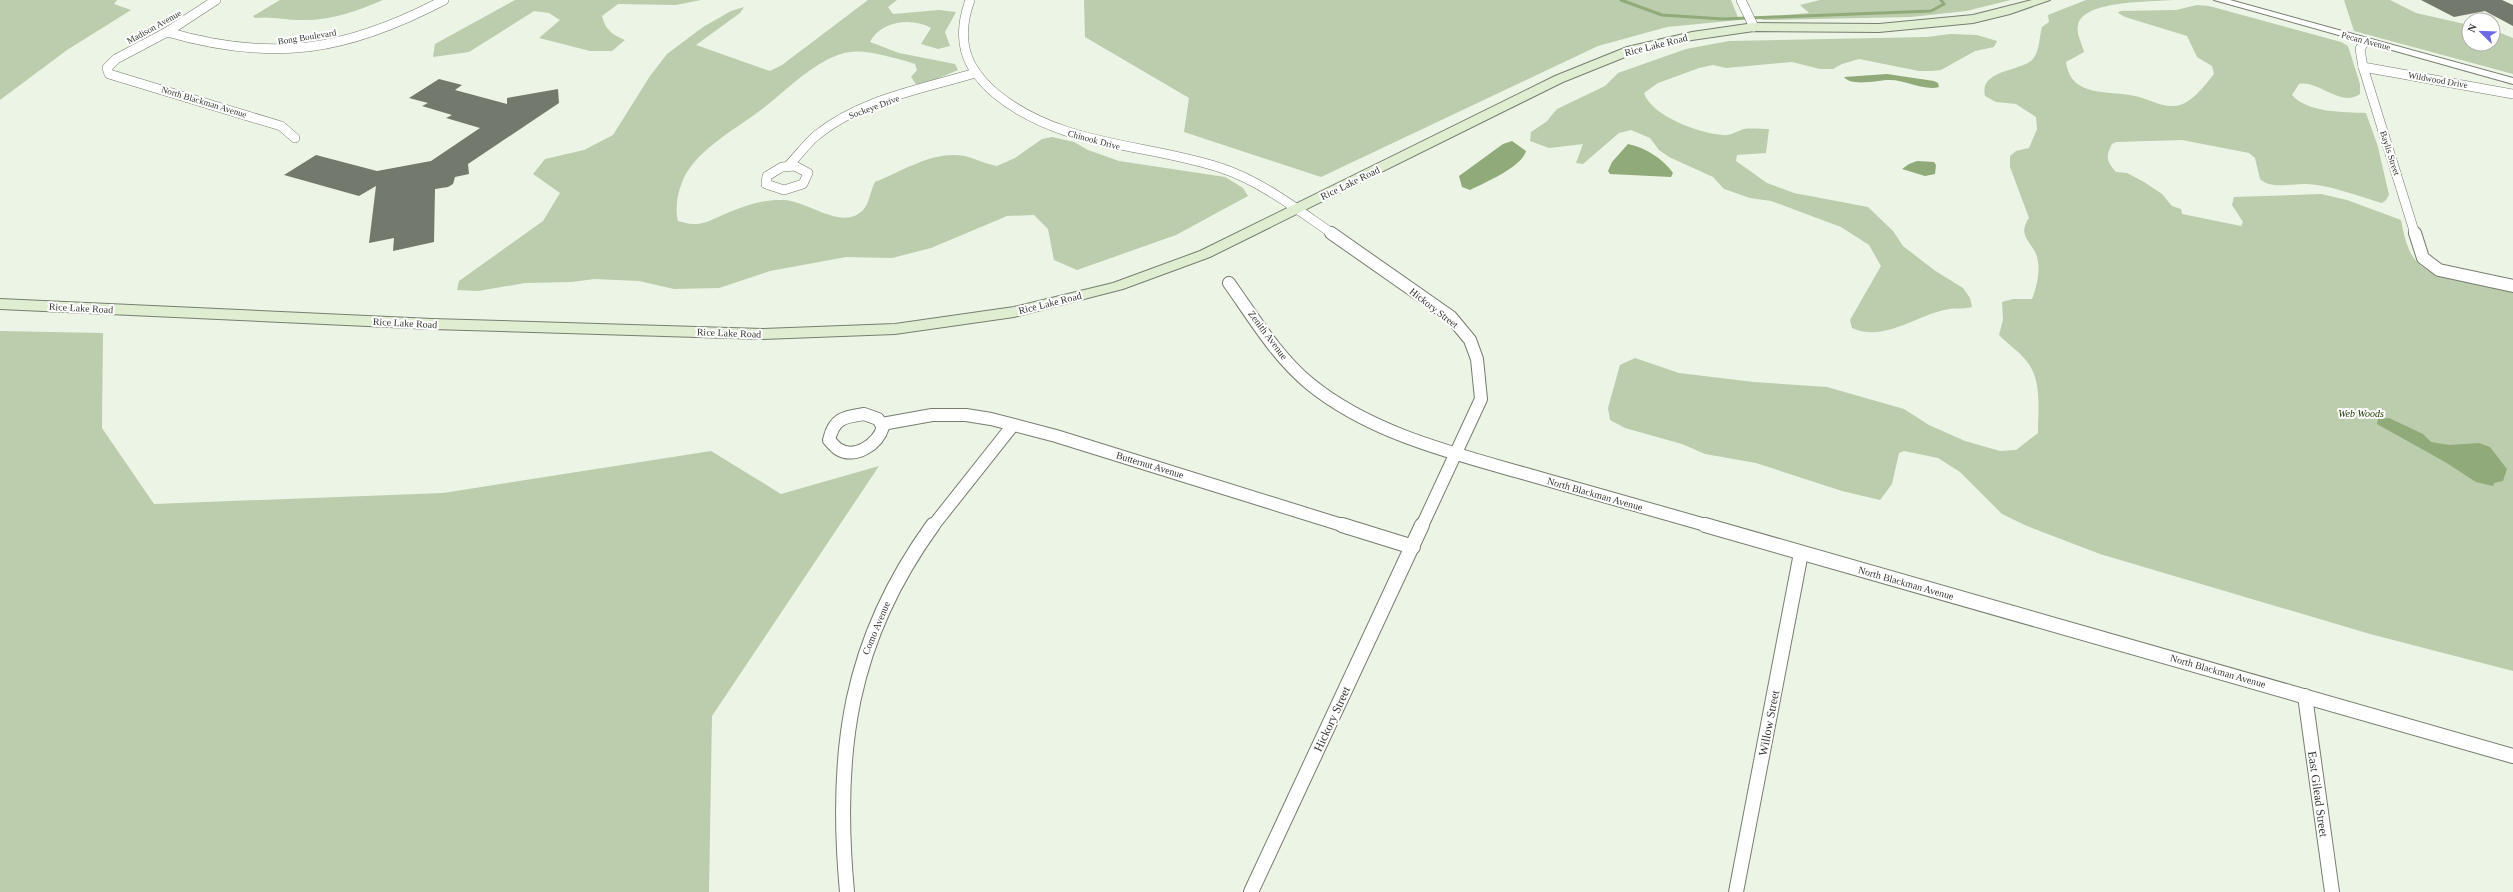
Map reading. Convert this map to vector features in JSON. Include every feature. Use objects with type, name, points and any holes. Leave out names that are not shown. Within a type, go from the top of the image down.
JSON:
[{"type":"main road","name":"Rice Lake Road","points":[[0,304],[432,324],[762,334],[895,329],[1014,312],[1118,286],[1205,254],[1297,210],[1559,79],[1630,50],[1692,36],[1754,27],[1879,28],[1973,19],[2006,12],[2044,0]]},
{"type":"street","name":"Madison Avenue","points":[[109,74],[107,68],[116,58],[167,32],[216,0]]},
{"type":"street","name":"Bong Boulevard","points":[[167,32],[220,47],[277,52],[335,44],[372,34],[412,19],[444,0]]},
{"type":"street","name":"Chinook Drive","points":[[970,0],[963,18],[962,29],[968,58],[975,73],[1003,101],[1038,121],[1100,143],[1180,157],[1222,169],[1250,181],[1297,210]]},
{"type":"street","points":[[1741,0],[1754,27]]},
{"type":"street","name":"Pecan Avenue","points":[[2219,0],[2513,81]]},
{"type":"street","name":"Baylis Street","points":[[2365,41],[2360,48],[2362,67],[2423,258],[2429,264],[2452,274],[2513,286]]},
{"type":"street","name":"Wildwood Drive","points":[[2362,67],[2513,94]]},
{"type":"street","name":"Sockeye Drive","points":[[788,166],[817,134],[843,118],[875,105],[975,73]]},
{"type":"street","name":"North Blackman Avenue","points":[[109,74],[281,126],[295,138]]},
{"type":"street","name":"Hickory Street","points":[[1251,892],[1457,454],[1481,399],[1481,375],[1477,357],[1468,338],[1457,323],[1366,256],[1297,210]]},
{"type":"street","name":"Zenith Avenue","points":[[1229,283],[1280,354],[1310,384]]},
{"type":"street","name":"North Blackman Avenue","points":[[1310,384],[1341,406],[1383,428],[1457,454],[2513,756]]},
{"type":"street","name":"Butternut Avenue","points":[[882,424],[932,414],[959,414],[991,419],[1413,547]]},
{"type":"street","name":"Como Avenue","points":[[847,892],[841,811],[844,742],[850,706],[866,647],[887,600],[919,546],[954,497],[1014,425]]},
{"type":"street","name":"Willow Street","points":[[1736,892],[1802,553]]},
{"type":"street","name":"East Gilead Street","points":[[2305,696],[2332,892]]},
{"type":"green space","points":[[0,0],[117,0],[114,4],[131,10],[67,50],[0,100]]},
{"type":"green space","points":[[280,0],[383,0],[364,8],[322,19],[295,20],[267,17],[255,18],[253,16]]},
{"type":"green space","points":[[515,0],[701,0],[676,5],[618,4],[602,16],[607,28],[616,36],[625,40],[612,51],[590,51],[539,38],[560,20],[549,13],[534,11],[469,52],[433,57],[435,44]]},
{"type":"green space","points":[[868,0],[897,0],[888,7],[893,14],[939,10],[956,12],[945,32],[950,46],[938,49],[921,44],[931,28],[906,22],[889,25],[881,29],[870,42],[899,53],[955,64],[958,70],[927,83],[916,84],[911,77],[917,70],[915,64],[901,60],[873,53],[856,51],[839,55],[827,60],[805,74],[756,114],[713,144],[694,162],[684,177],[680,190],[677,203],[678,221],[697,224],[709,221],[746,206],[776,200],[792,201],[835,217],[851,217],[862,211],[868,203],[875,182],[918,163],[941,156],[953,155],[965,156],[997,166],[1015,158],[1042,139],[1052,137],[1074,142],[1088,150],[1119,161],[1225,177],[1243,188],[1248,196],[1176,235],[1077,270],[1054,260],[1048,229],[1034,215],[1007,216],[931,248],[892,258],[846,257],[770,271],[719,288],[674,289],[639,281],[594,279],[572,282],[525,283],[478,291],[457,290],[459,281],[543,221],[560,193],[533,174],[545,159],[584,150],[613,135],[650,76],[667,54],[703,27],[731,11],[744,7],[740,13],[696,45],[770,71],[782,65]]},
{"type":"green space","points":[[1084,0],[1731,0],[1739,20],[1667,27],[1598,46],[1321,177],[1184,132],[1189,98],[1085,37]]},
{"type":"green space","points":[[1820,0],[2011,0],[1966,11],[1911,17],[1763,20],[1759,17],[1809,13],[1800,5]]},
{"type":"green space","name":"Web Woods","points":[[2086,0],[2173,0],[2119,4],[2092,11],[2083,17],[2078,25],[2078,36],[2084,52],[2066,62],[2069,74],[2084,88],[2094,91],[2139,97],[2170,106],[2186,103],[2202,89],[2214,74],[2212,66],[2197,57],[2187,36],[2125,17],[2118,13],[2120,11],[2176,10],[2197,5],[2209,6],[2341,42],[2348,46],[2360,84],[2360,94],[2345,98],[2314,86],[2299,84],[2292,95],[2299,101],[2316,108],[2337,112],[2366,113],[2378,147],[2389,195],[2382,203],[2336,189],[2317,185],[2270,184],[2260,179],[2255,158],[2249,153],[2182,140],[2116,142],[2112,144],[2108,152],[2108,159],[2116,172],[2127,173],[2144,182],[2162,194],[2172,206],[2181,209],[2182,214],[2241,226],[2243,222],[2232,205],[2234,197],[2321,194],[2347,200],[2401,220],[2406,243],[2411,254],[2418,263],[2427,269],[2437,274],[2463,282],[2513,291],[2513,671],[2370,634],[2100,554],[2027,526],[2002,514],[1960,472],[1938,458],[1904,451],[1899,453],[1892,484],[1880,500],[1842,491],[1756,463],[1705,454],[1682,444],[1625,428],[1610,420],[1608,408],[1620,365],[1635,358],[1679,373],[1754,382],[1827,387],[1904,409],[1929,425],[1965,441],[2000,451],[2016,450],[2038,433],[2039,406],[2037,388],[2032,370],[2022,356],[1999,335],[2003,320],[2002,302],[2013,299],[2032,299],[2037,281],[2038,266],[2036,255],[2025,235],[2024,230],[2029,218],[2010,167],[2010,156],[2016,151],[2029,148],[2037,129],[2036,117],[2016,104],[1996,102],[1985,96],[1985,87],[1988,81],[1994,76],[2026,64],[2035,57],[2042,27],[2049,22],[2048,15]]},
{"type":"green space","points":[[2344,0],[2390,0],[2416,13],[2461,23],[2461,52],[2501,52],[2501,33],[2513,38],[2513,74],[2354,31]]},
{"type":"green space","points":[[1950,34],[1977,35],[1997,41],[1994,47],[1975,51],[1941,70],[1919,71],[1859,59],[1842,64],[1833,69],[1820,69],[1792,62],[1726,68],[1713,65],[1699,68],[1658,83],[1644,93],[1656,109],[1666,116],[1702,131],[1726,135],[1744,129],[1769,129],[1766,153],[1737,155],[1736,161],[1767,183],[1794,193],[1868,207],[1893,231],[1903,246],[1934,270],[1963,288],[1970,298],[1972,307],[1944,310],[1887,330],[1864,332],[1852,328],[1850,320],[1881,266],[1869,245],[1841,227],[1771,201],[1750,198],[1724,189],[1713,177],[1669,157],[1659,150],[1650,138],[1631,130],[1619,133],[1583,164],[1576,163],[1583,144],[1549,148],[1530,141],[1531,132],[1546,122],[1557,109],[1605,86],[1618,73],[1686,49],[1729,41],[1927,37]]},
{"type":"green space","points":[[0,331],[103,333],[102,428],[154,504],[443,493],[711,451],[781,494],[879,466],[712,716],[709,892],[0,892]]},
{"type":"shaded area","points":[[1887,74],[1934,81],[1938,83],[1939,87],[1921,87],[1896,80],[1852,82],[1844,77]]},
{"type":"shaded area","points":[[1512,141],[1526,151],[1518,163],[1502,174],[1470,190],[1462,187],[1459,176],[1503,144]]},
{"type":"shaded area","points":[[1628,144],[1641,148],[1659,158],[1673,173],[1671,177],[1610,174],[1608,171],[1612,162]]},
{"type":"shaded area","points":[[1917,161],[1934,162],[1936,165],[1935,174],[1925,176],[1902,169]]},
{"type":"shaded area","points":[[2389,418],[2423,434],[2431,442],[2449,445],[2479,443],[2490,447],[2507,469],[2503,481],[2494,483],[2493,486],[2476,482],[2445,462],[2377,424],[2378,419]]},
{"type":"building","points":[[2421,0],[2502,0],[2513,5],[2513,26],[2501,20],[2501,12],[2461,12],[2461,16],[2454,17]]},
{"type":"building","points":[[439,79],[462,85],[455,90],[507,104],[507,98],[558,89],[559,103],[468,164],[469,174],[455,177],[453,184],[448,187],[435,189],[434,242],[393,251],[394,238],[369,243],[376,186],[359,196],[284,175],[316,155],[377,171],[431,161],[480,128],[446,118],[452,115],[422,106],[428,103],[409,98]]},
{"type":"waterway","points":[[1621,0],[1662,15],[1723,19],[1931,11],[1944,4],[1941,0]]}]
